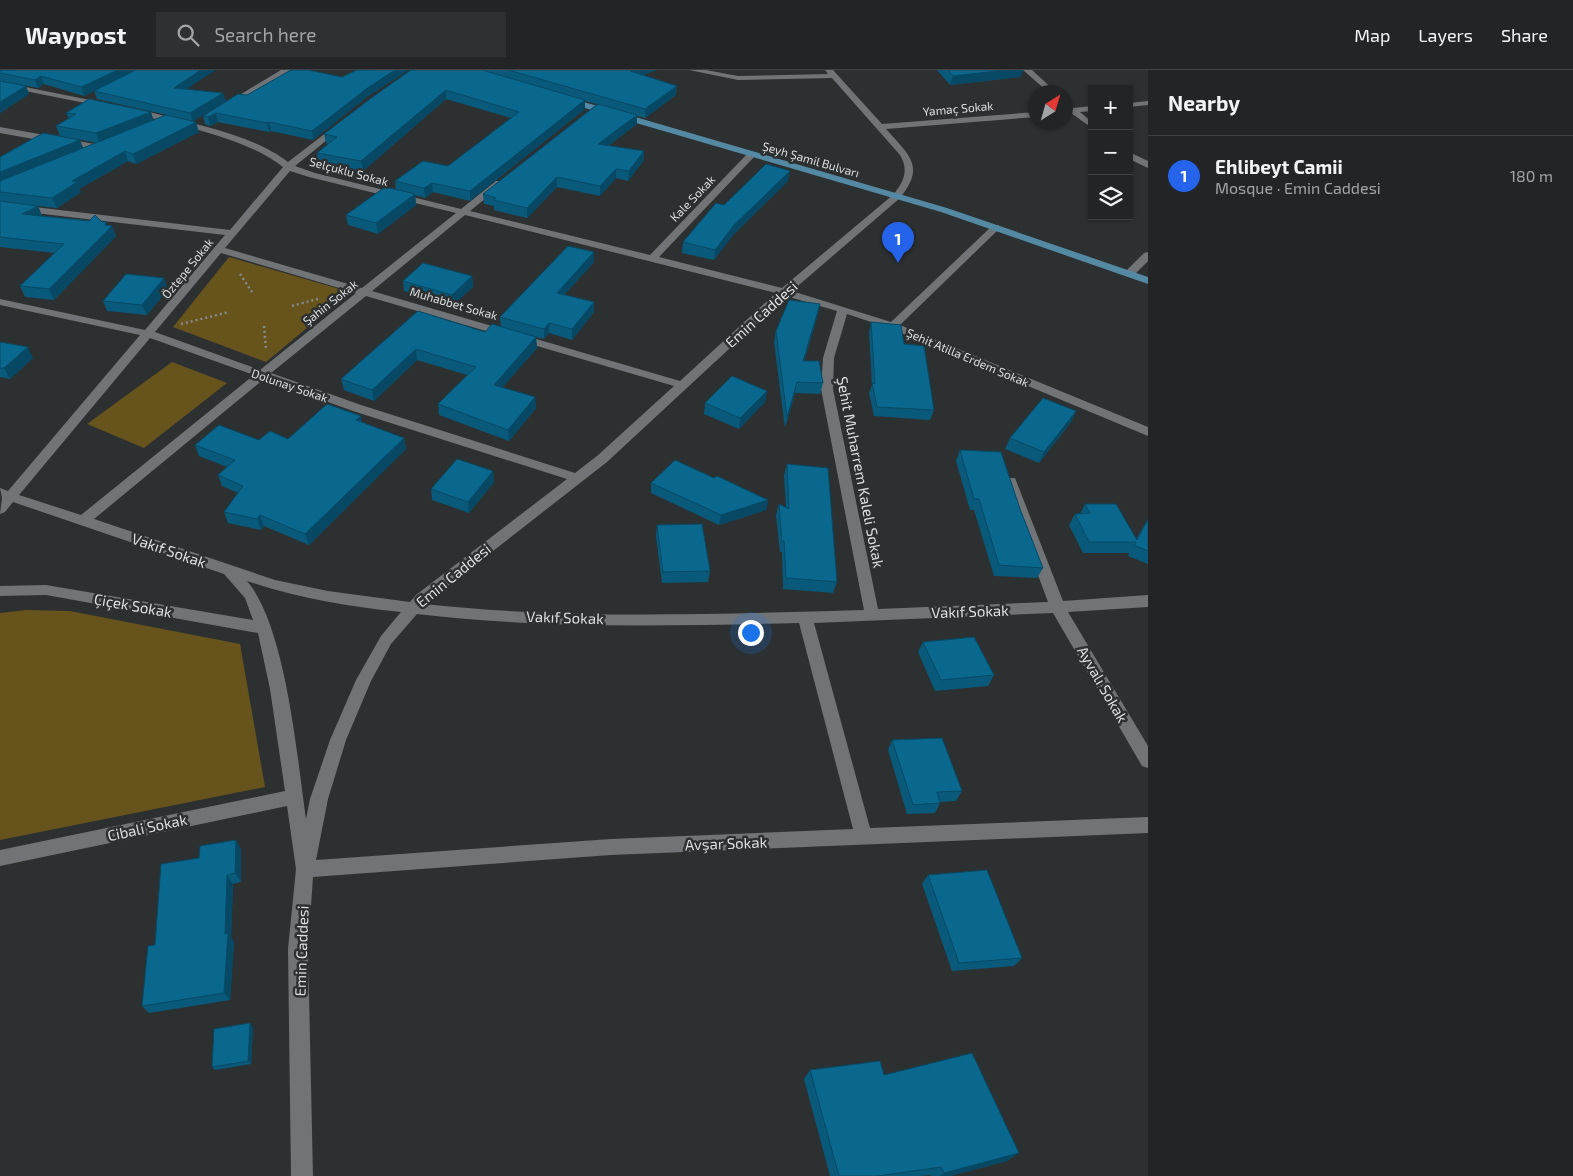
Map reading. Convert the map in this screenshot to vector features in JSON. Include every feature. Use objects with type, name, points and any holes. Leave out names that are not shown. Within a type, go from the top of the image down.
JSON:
[{"type":"main road","name":"Şeyh Şamil Bulvarı","points":[[554,97],[591,111],[897,196],[996,227],[1148,281]]},
{"type":"street","points":[[219,110],[287,70]]},
{"type":"street","points":[[693,70],[738,78],[831,73]]},
{"type":"street","points":[[1027,70],[1044,85]]},
{"type":"street","name":"Emin Caddesi","points":[[302,1176],[298,949],[305,869],[319,799],[338,740],[364,680],[386,640],[421,599],[602,458],[784,292],[897,196],[909,182],[912,175],[911,168],[904,154],[882,127],[831,73]]},
{"type":"street","name":"Selçuklu Sokak","points":[[0,84],[84,100],[170,120],[198,123],[257,147],[276,157],[288,167],[328,179],[784,292]]},
{"type":"street","points":[[84,100],[100,93]]},
{"type":"street","points":[[1133,104],[1148,102]]},
{"type":"street","points":[[1073,109],[1088,108]]},
{"type":"street","points":[[1073,113],[1088,123]]},
{"type":"street","name":"Yamaç Sokak","points":[[882,127],[1028,115]]},
{"type":"street","name":"Öztepe Sokak","points":[[0,509],[5,494],[149,334],[231,233],[288,167],[348,119]]},
{"type":"street","points":[[154,127],[170,120]]},
{"type":"street","points":[[0,130],[104,147],[82,156]]},
{"type":"street","name":"Kale Sokak","points":[[652,259],[751,155]]},
{"type":"street","points":[[1133,157],[1148,165]]},
{"type":"street","name":"Şahin Sokak","points":[[84,520],[260,375],[509,176]]},
{"type":"street","points":[[0,206],[231,233]]},
{"type":"street","points":[[893,326],[996,227]]},
{"type":"street","name":"Muhabbet Sokak","points":[[218,249],[682,385]]},
{"type":"street","points":[[1130,274],[1148,254]]},
{"type":"street","name":"Şehit Atilla Erdem Sokak","points":[[784,292],[893,326],[1148,432]]},
{"type":"street","name":"Dolunay Sokak","points":[[0,302],[149,334],[357,408],[577,478]]},
{"type":"street","name":"Şehit Muharrem Kaleli Sokak","points":[[843,309],[827,358],[825,371],[872,614]]},
{"type":"street","name":"Ayvalı Sokak","points":[[1006,470],[1058,608],[1148,761]]},
{"type":"street","name":"Vakıf Sokak","points":[[5,494],[229,571],[314,594],[411,609],[553,618],[805,618],[1058,608],[1148,601]]},
{"type":"street","points":[[229,571],[251,596],[264,628],[278,689],[305,869]]},
{"type":"street","name":"Çiçek Sokak","points":[[0,591],[46,590],[264,628]]},
{"type":"street","points":[[805,618],[864,837]]},
{"type":"street","name":"Cibali Sokak","points":[[0,858],[294,797]]},
{"type":"street","name":"Avşar Sokak","points":[[305,869],[612,848],[1148,824]]},
{"type":"path","points":[[179,325],[229,312]]},
{"type":"path","points":[[179,325],[184,317]]},
{"type":"path","points":[[179,325],[188,328]]},
{"type":"path","points":[[264,326],[266,350]]},
{"type":"shaded area","points":[[229,257],[350,292],[266,362],[173,327]]},
{"type":"shaded area","points":[[172,362],[227,383],[144,448],[87,424]]},
{"type":"shaded area","points":[[27,610],[70,611],[240,644],[265,787],[0,840],[0,613]]},
{"type":"building","points":[[0,70],[118,70],[81,87],[41,76],[35,80],[0,73]]},
{"type":"building","points":[[136,70],[201,70],[174,88],[223,93],[190,113],[94,91]]},
{"type":"building","points":[[291,70],[308,70],[342,77],[357,70],[395,70],[366,89],[312,131],[216,113],[208,117],[203,116],[238,94],[247,95]]},
{"type":"building","points":[[411,70],[482,70],[585,100],[470,191],[432,183],[424,188],[395,181],[423,161],[448,166],[519,112],[446,90],[361,161],[317,153],[337,137],[324,134]]},
{"type":"building","points":[[508,70],[632,70],[630,71],[677,86],[645,109]]},
{"type":"building","points":[[948,70],[1005,70],[953,76]]},
{"type":"building","points":[[0,81],[26,86],[0,102]]},
{"type":"building","points":[[89,99],[151,112],[96,133],[56,126],[76,114],[66,113]]},
{"type":"building","points":[[598,104],[637,115],[598,144],[644,151],[629,171],[616,169],[600,186],[557,177],[527,208],[493,200],[496,198],[483,194]]},
{"type":"building","points":[[166,115],[196,122],[133,154],[125,151],[72,181],[77,182],[52,198],[0,192],[0,181]]},
{"type":"building","points":[[43,133],[80,140],[0,172],[0,157]]},
{"type":"building","points":[[766,164],[790,171],[734,225],[715,250],[683,242],[716,203],[724,205]]},
{"type":"building","points":[[385,187],[415,194],[376,223],[346,215]]},
{"type":"building","points":[[0,201],[38,206],[22,214],[89,221],[95,215],[102,222],[106,222],[105,225],[112,226],[49,289],[20,286],[64,244],[0,237]]},
{"type":"building","points":[[568,246],[594,252],[557,293],[594,302],[572,329],[549,323],[544,329],[500,317]]},
{"type":"building","points":[[423,263],[472,276],[452,295],[403,281]]},
{"type":"building","points":[[126,274],[164,278],[142,305],[103,301]]},
{"type":"building","points":[[789,300],[820,304],[803,361],[819,361],[823,383],[797,382],[787,417],[776,331]]},
{"type":"building","points":[[418,311],[485,332],[492,324],[536,337],[494,385],[535,397],[508,430],[438,404],[476,367],[416,349],[372,390],[341,379]]},
{"type":"building","points":[[871,322],[901,325],[904,344],[924,346],[934,410],[877,407],[872,383],[875,384]]},
{"type":"building","points":[[0,342],[28,347],[4,368],[0,368]]},
{"type":"building","points":[[732,376],[767,391],[740,418],[705,403]]},
{"type":"building","points":[[1043,398],[1076,411],[1044,452],[1010,438]]},
{"type":"building","points":[[327,404],[361,416],[356,420],[404,438],[305,534],[260,515],[257,519],[224,512],[243,486],[218,475],[235,460],[195,445],[219,425],[259,440],[270,431],[288,439]]},
{"type":"building","points":[[960,450],[1001,452],[1020,509],[1043,568],[999,565],[979,499],[974,499]]},
{"type":"building","points":[[457,459],[493,471],[468,502],[431,489]]},
{"type":"building","points":[[675,460],[714,478],[717,476],[768,500],[721,515],[651,483]]},
{"type":"building","points":[[787,464],[828,468],[837,582],[786,578],[779,504],[789,509]]},
{"type":"building","points":[[1085,504],[1116,504],[1137,540],[1148,519],[1148,551],[1134,545],[1136,542],[1089,542],[1075,514],[1090,513]]},
{"type":"building","points":[[702,524],[710,571],[663,572],[657,525]]},
{"type":"building","points":[[974,637],[994,675],[941,680],[923,642]]},
{"type":"building","points":[[942,738],[962,791],[937,792],[940,803],[913,805],[892,740]]},
{"type":"building","points":[[236,840],[235,873],[227,875],[225,934],[228,933],[224,993],[142,1006],[148,946],[155,945],[161,864],[199,858],[200,846]]},
{"type":"building","points":[[987,870],[1022,958],[959,963],[928,875]]},
{"type":"building","points":[[250,1023],[248,1061],[212,1067],[214,1029]]},
{"type":"building","points":[[972,1053],[1019,1153],[944,1173],[941,1167],[877,1176],[839,1176],[810,1070],[880,1061],[884,1075]]},
{"type":"place","name":"Ehlibeyt Camii","points":[[898,263]]}]
